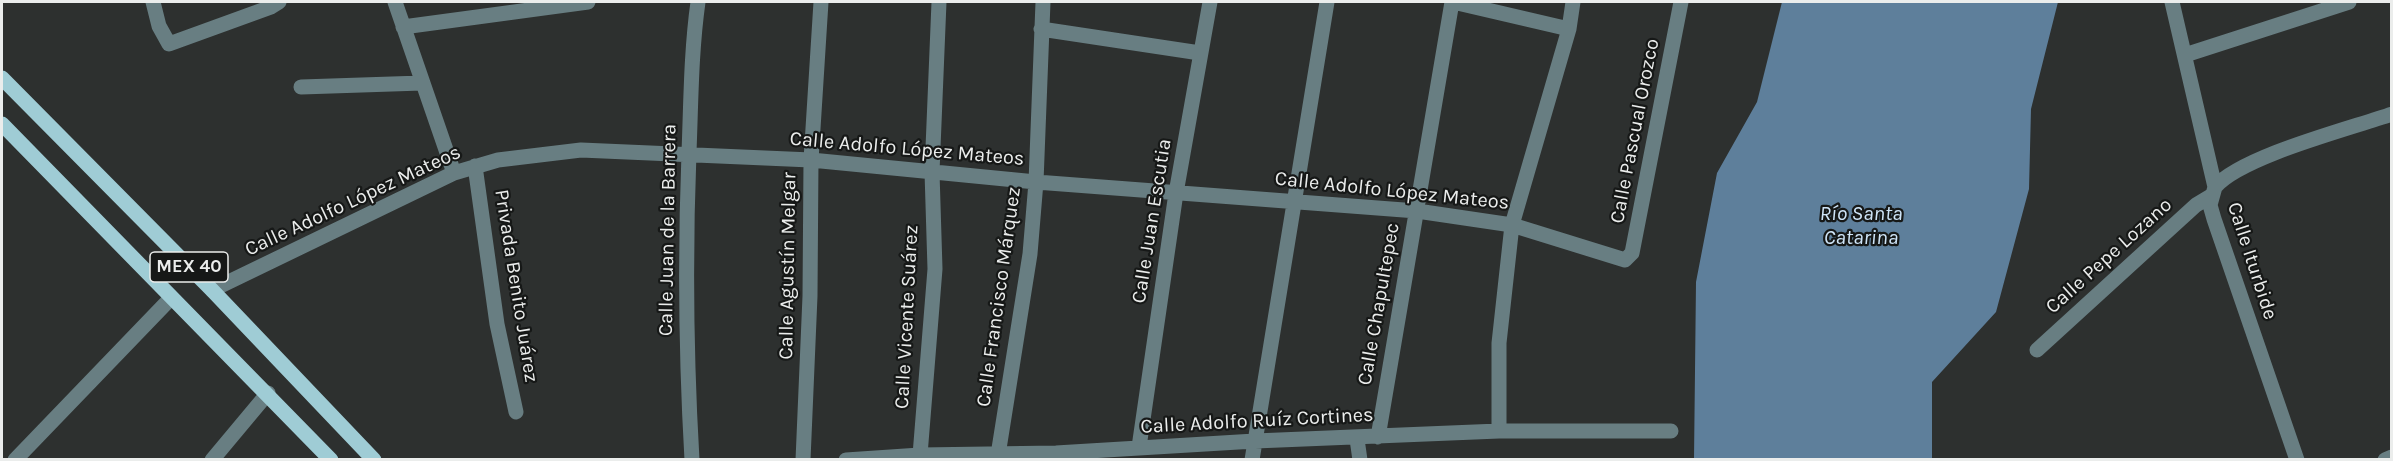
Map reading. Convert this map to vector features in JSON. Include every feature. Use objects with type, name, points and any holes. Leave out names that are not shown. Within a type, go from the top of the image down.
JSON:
[{"type":"main road","name":"MEX 40","points":[[2,78],[212,290],[374,459]]},
{"type":"main road","name":"MEX 40","points":[[2,124],[171,298],[268,393],[326,458]]},
{"type":"street","points":[[153,2],[159,26],[167,42],[172,44],[279,2]]},
{"type":"street","points":[[394,2],[454,173]]},
{"type":"street","points":[[404,27],[556,4],[588,2]]},
{"type":"street","name":"Calle Juan de la Barrera","points":[[692,459],[687,368],[686,220],[693,35],[698,2]]},
{"type":"street","name":"Calle Agustín Melgar","points":[[803,459],[810,296],[811,160],[820,2]]},
{"type":"street","name":"Calle Vicente Suárez","points":[[920,455],[935,268],[932,172],[939,2]]},
{"type":"street","name":"Calle Francisco Márquez","points":[[998,455],[1030,254],[1036,182],[1042,2]]},
{"type":"street","name":"Calle Juan Escutia","points":[[1139,447],[1176,193],[1210,2]]},
{"type":"street","points":[[1252,459],[1328,2]]},
{"type":"street","points":[[1452,2],[1569,29]]},
{"type":"street","name":"Calle Chapultepec","points":[[1378,437],[1452,2]]},
{"type":"street","points":[[1499,430],[1499,343],[1512,225],[1569,29],[1573,2]]},
{"type":"street","name":"Calle Pascual Orozco","points":[[1621,260],[1632,253],[1681,2]]},
{"type":"street","name":"Calle Iturbide","points":[[2172,2],[2213,192],[2214,219],[2297,459]]},
{"type":"street","points":[[2185,55],[2349,2]]},
{"type":"street","points":[[1041,29],[1200,53]]},
{"type":"street","points":[[301,87],[422,83]]},
{"type":"street","name":"Calle Pepe Lozano","points":[[2037,350],[2213,192],[2227,174],[2252,162],[2391,114]]},
{"type":"street","name":"Calle Adolfo López Mateos","points":[[212,290],[454,173],[531,154],[581,150],[811,160],[1036,182],[1417,211],[1512,225],[1621,260]]},
{"type":"street","name":"Privada Benito Juárez","points":[[475,166],[497,324],[516,412]]},
{"type":"street","points":[[15,459],[171,298]]},
{"type":"street","points":[[212,459],[268,393]]},
{"type":"street","name":"Calle Adolfo Ruíz Cortines","points":[[846,459],[920,455],[998,455],[1499,430],[1671,431]]},
{"type":"street","points":[[1357,438],[1360,459]]},
{"type":"street","points":[[2385,459],[2391,457]]},
{"type":"water","name":"Río Santa Catarina","points":[[1782,2],[2058,2],[2031,109],[2029,189],[1996,312],[1932,382],[1932,459],[1694,459],[1696,282],[1717,173],[1757,102]]}]
